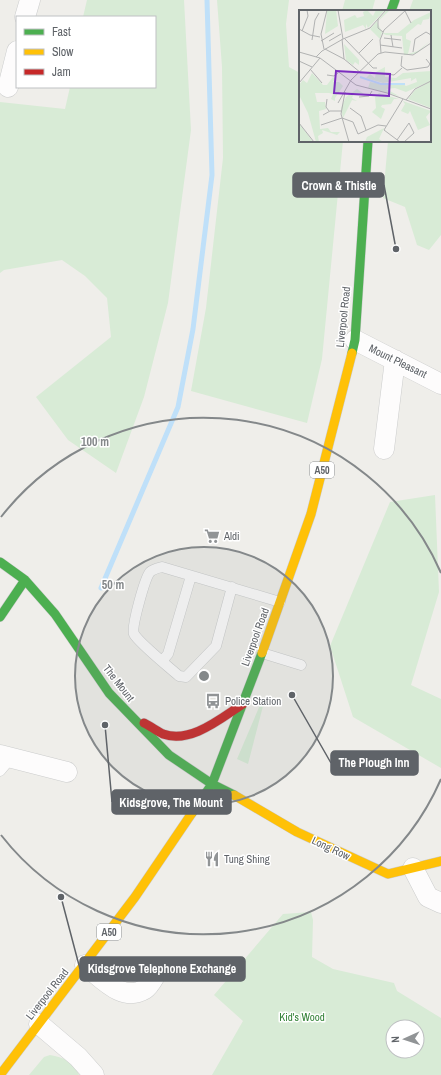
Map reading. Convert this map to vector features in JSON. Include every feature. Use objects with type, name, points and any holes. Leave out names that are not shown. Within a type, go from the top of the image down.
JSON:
[{"type":"main road","points":[[392,10],[395,0]]},
{"type":"main road","name":"Liverpool Road","points":[[0,1075],[85,965],[135,897],[212,784],[262,653],[311,514],[355,340],[368,142]]},
{"type":"main road","name":"The Mount","points":[[0,562],[25,580],[55,614],[109,693],[130,716],[169,755],[212,784]]},
{"type":"main road","points":[[0,617],[25,580]]},
{"type":"main road","points":[[130,716],[164,734],[185,736],[206,726],[243,704]]},
{"type":"main road","name":"Long Row","points":[[212,784],[243,799],[297,832],[388,874],[441,861]]},
{"type":"street","points":[[26,16],[30,0]]},
{"type":"street","points":[[8,87],[16,54]]},
{"type":"street","name":"Mount Pleasant","points":[[355,340],[441,384]]},
{"type":"street","points":[[384,449],[394,360]]},
{"type":"street","points":[[4,761],[67,772]]},
{"type":"street","points":[[413,868],[428,897],[441,903]]},
{"type":"street","points":[[85,965],[119,991],[131,994],[146,989],[158,971]]},
{"type":"street","points":[[39,1024],[78,1057],[94,1075]]},
{"type":"lane","points":[[232,587],[214,649],[186,677],[179,676],[135,635],[133,630],[150,572],[162,567],[232,587],[280,602]]},
{"type":"lane","points":[[162,661],[168,654],[191,576]]},
{"type":"lane","points":[[262,653],[301,665]]},
{"type":"green space","points":[[87,0],[184,0],[191,130],[168,303],[144,397],[116,473],[68,440],[36,397],[111,337],[107,298],[85,276],[62,260],[4,270],[0,273],[0,102],[65,109],[70,88],[156,88],[156,16],[83,16]]},
{"type":"green space","points":[[217,0],[289,0],[286,24],[289,67],[299,72],[299,142],[343,142],[322,359],[307,423],[191,391],[206,308],[223,158],[222,67]]},
{"type":"green space","points":[[345,0],[375,0],[372,10],[342,10]]},
{"type":"green space","points":[[413,0],[441,0],[441,235],[429,250],[417,245],[405,207],[383,198],[388,142],[431,142],[431,10],[409,10]]},
{"type":"green space","points":[[435,495],[439,592],[411,685],[441,699],[441,768],[353,717],[330,646],[390,502]]},
{"type":"green space","points":[[260,705],[263,706],[248,764],[237,759]]},
{"type":"green space","name":"Kid's Wood","points":[[311,912],[313,920],[312,957],[333,969],[394,983],[397,991],[441,1018],[441,1075],[212,1075],[243,1021],[214,995],[283,914]]},
{"type":"green space","points":[[50,1055],[59,1057],[71,1063],[79,1075],[29,1075],[44,1057]]},
{"type":"waterway","points":[[101,588],[178,407],[193,329],[212,175],[207,0]]},
{"type":"traffic: fast","points":[[391,10],[395,0]]},
{"type":"traffic: fast","points":[[352,353],[355,340],[368,142]]},
{"type":"traffic: fast","points":[[0,562],[25,580],[55,614],[109,693],[169,755],[212,784],[234,795]]},
{"type":"traffic: fast","points":[[0,617],[25,580]]},
{"type":"traffic: fast","points":[[192,813],[212,784],[262,653]]},
{"type":"traffic: slow","points":[[262,653],[311,514],[352,353]]},
{"type":"traffic: slow","points":[[234,795],[297,832],[388,874],[441,861]]},
{"type":"traffic: slow","points":[[0,1075],[135,897],[192,813]]},
{"type":"traffic: jam","points":[[144,723],[163,734],[184,736],[205,728],[243,704]]},
{"type":"place","name":"Crown & Thistle","points":[[396,249]]},
{"type":"place","name":"Aldi","points":[[212,536]]},
{"type":"place","name":"The Plough Inn","points":[[292,695]]},
{"type":"place","name":"Police Station","points":[[213,701]]},
{"type":"place","name":"Kidsgrove, The Mount","points":[[105,725]]},
{"type":"place","name":"Tung Shing","points":[[212,859]]},
{"type":"place","name":"Kidsgrove Telephone Exchange","points":[[61,897]]}]
